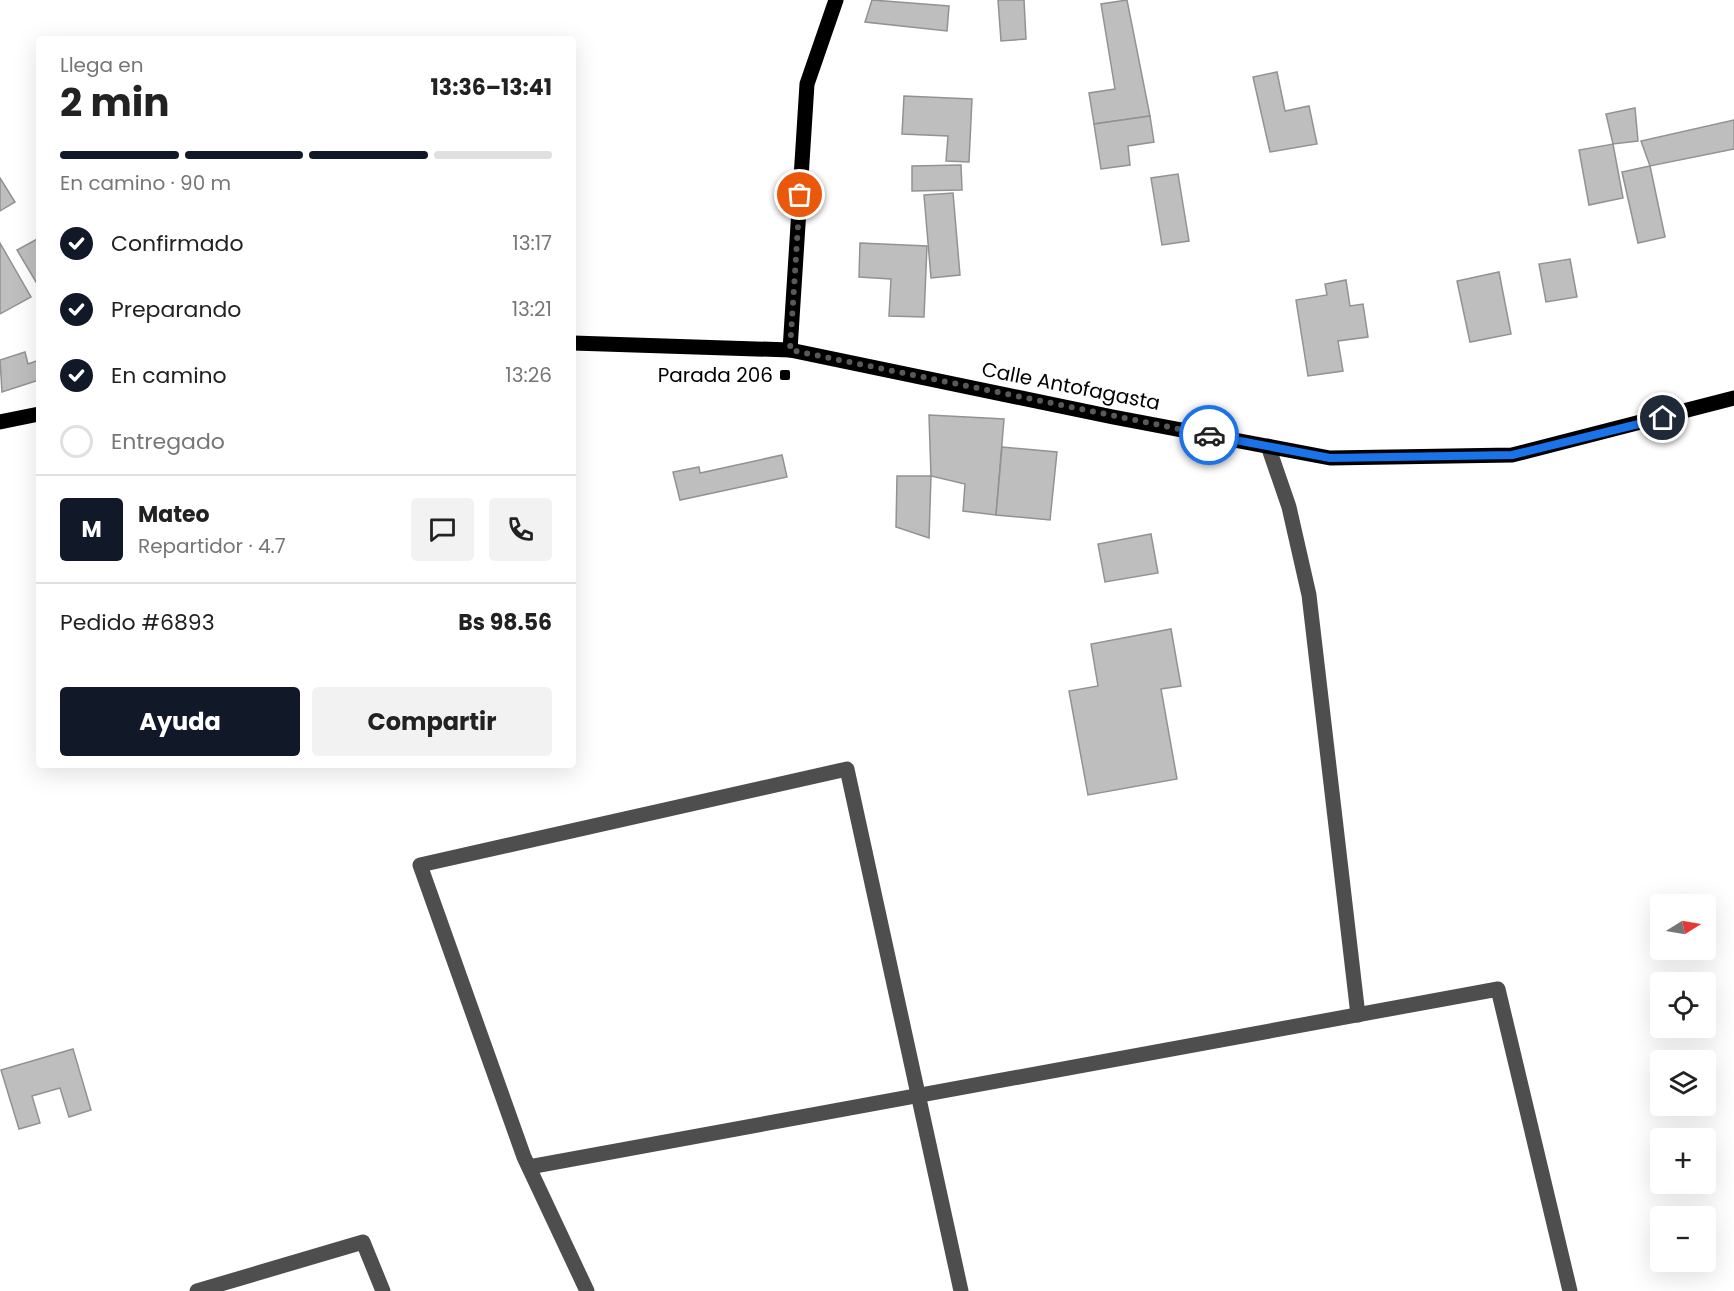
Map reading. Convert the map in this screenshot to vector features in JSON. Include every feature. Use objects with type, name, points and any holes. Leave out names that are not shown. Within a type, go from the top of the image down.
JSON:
[{"type":"main road","points":[[790,350],[807,84],[836,0]]},
{"type":"main road","name":"Calle Antofagasta","points":[[576,343],[790,350],[1330,458],[1512,455],[1734,398]]},
{"type":"main road","points":[[0,422],[36,415]]},
{"type":"street","points":[[1268,446],[1289,507],[1309,595],[1358,1015]]},
{"type":"street","points":[[587,1291],[529,1167],[420,865],[847,769],[961,1291]]},
{"type":"street","points":[[529,1167],[1498,989],[1567,1290]]},
{"type":"street","points":[[197,1291],[363,1242],[383,1291]]},
{"type":"building","points":[[872,0],[949,6],[947,31],[865,22]]},
{"type":"building","points":[[998,0],[1024,0],[1026,39],[1001,41]]},
{"type":"building","points":[[1127,0],[1150,116],[1094,124],[1089,93],[1115,89],[1101,4]]},
{"type":"building","points":[[1277,72],[1285,111],[1309,106],[1317,144],[1270,152],[1253,77]]},
{"type":"building","points":[[904,96],[972,99],[969,162],[946,161],[948,136],[902,134]]},
{"type":"building","points":[[1635,108],[1638,141],[1613,144],[1606,114]]},
{"type":"building","points":[[1150,116],[1154,142],[1128,146],[1130,165],[1101,169],[1094,124]]},
{"type":"building","points":[[1734,120],[1734,149],[1650,166],[1641,141]]},
{"type":"building","points":[[1613,144],[1623,198],[1589,205],[1579,150]]},
{"type":"building","points":[[961,165],[962,190],[912,191],[912,166]]},
{"type":"building","points":[[1650,166],[1665,237],[1638,243],[1622,172]]},
{"type":"building","points":[[1178,174],[1189,241],[1162,245],[1151,178]]},
{"type":"building","points":[[0,178],[15,202],[0,211]]},
{"type":"building","points":[[953,193],[960,275],[931,278],[924,195]]},
{"type":"building","points":[[36,240],[36,282],[17,250]]},
{"type":"building","points":[[0,243],[31,297],[0,314]]},
{"type":"building","points":[[860,243],[927,246],[924,317],[889,316],[891,279],[859,277]]},
{"type":"building","points":[[1570,259],[1577,297],[1546,302],[1539,264]]},
{"type":"building","points":[[1499,272],[1511,334],[1470,342],[1457,281]]},
{"type":"building","points":[[1346,280],[1350,306],[1363,304],[1368,337],[1338,341],[1343,371],[1308,376],[1296,300],[1327,295],[1325,284]]},
{"type":"building","points":[[25,352],[28,364],[36,361],[36,381],[2,392],[0,360]]},
{"type":"building","points":[[929,415],[1004,419],[996,515],[963,511],[965,484],[931,476]]},
{"type":"building","points":[[1002,447],[1057,452],[1050,520],[996,515]]},
{"type":"building","points":[[782,455],[787,477],[680,500],[673,472],[699,467],[700,473]]},
{"type":"building","points":[[897,476],[931,476],[929,538],[896,527]]},
{"type":"building","points":[[1151,534],[1158,573],[1105,582],[1098,544]]},
{"type":"building","points":[[1171,629],[1181,686],[1161,689],[1177,779],[1088,795],[1069,691],[1098,686],[1091,644]]},
{"type":"building","points":[[73,1049],[91,1110],[69,1117],[60,1088],[32,1096],[40,1123],[19,1129],[1,1070]]},
{"type":"way so far","points":[[800,195],[790,350],[1209,435]]},
{"type":"place","name":"Parada 206","points":[[785,375]]},
{"type":"route","points":[[1209,435],[1330,458],[1512,455],[1663,418]]}]
